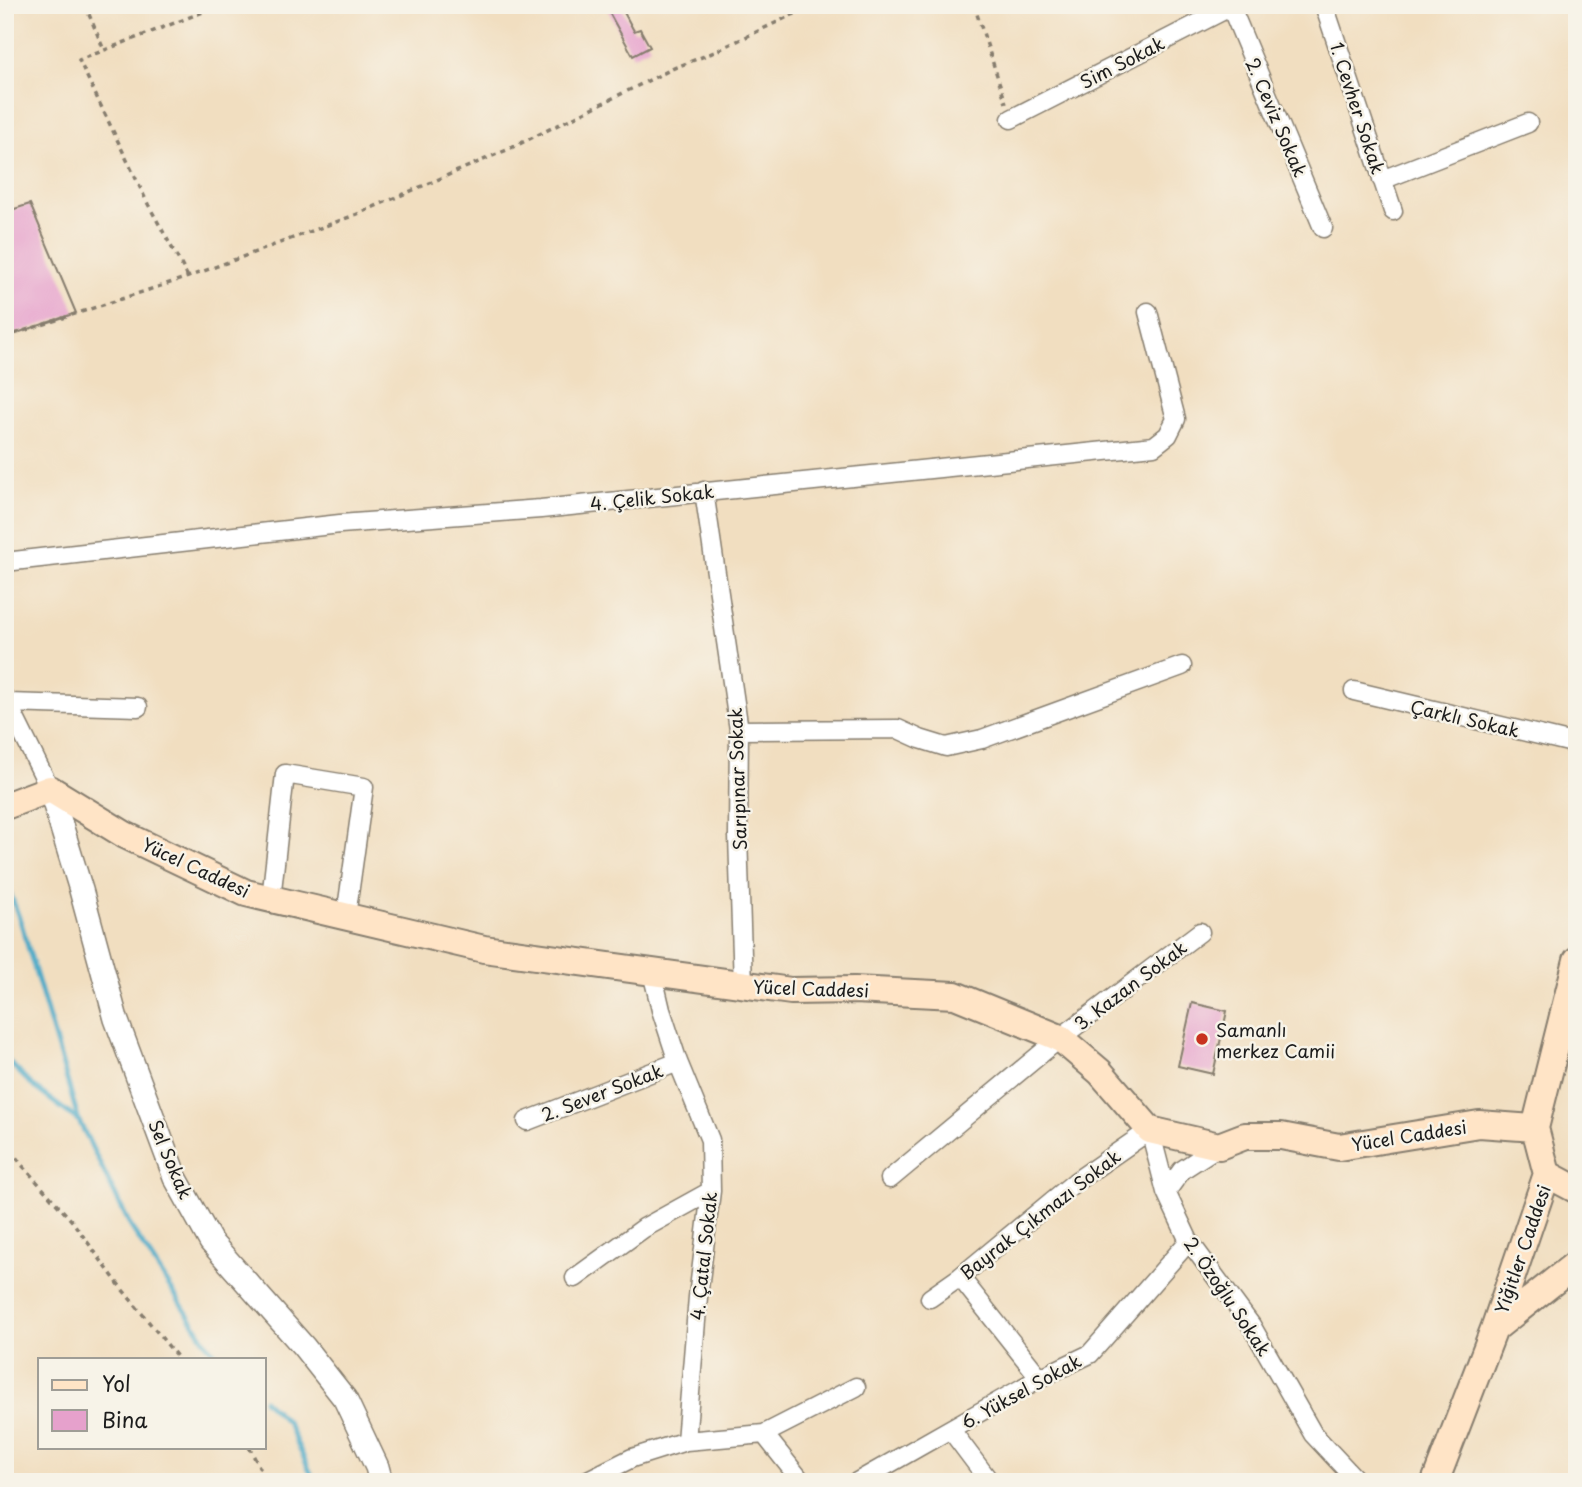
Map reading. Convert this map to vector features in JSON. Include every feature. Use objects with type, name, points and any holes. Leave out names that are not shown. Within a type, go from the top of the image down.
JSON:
[{"type":"main road","name":"Yücel Caddesi","points":[[28,797],[125,835],[246,892],[484,949],[791,991],[854,990],[955,995],[1060,1038],[1100,1072],[1150,1130],[1219,1146],[1245,1136],[1281,1136],[1339,1147],[1479,1124],[1535,1128]]},
{"type":"main road","points":[[1535,1128],[1577,960]]},
{"type":"main road","name":"Yiğitler Caddesi","points":[[1435,1482],[1494,1329],[1547,1174],[1535,1128]]},
{"type":"main road","points":[[1547,1174],[1577,1190]]},
{"type":"main road","name":"Yiğitler Caddesi","points":[[1494,1329],[1577,1263]]},
{"type":"street","name":"1. Cevher Sokak","points":[[1324,5],[1393,211]]},
{"type":"street","name":"Sim Sokak","points":[[1011,118],[1232,6]]},
{"type":"street","name":"2. Ceviz Sokak","points":[[1232,6],[1323,228]]},
{"type":"street","points":[[1382,180],[1528,123]]},
{"type":"street","name":"4. Çelik Sokak","points":[[5,562],[340,524],[541,509],[1154,446],[1168,435],[1176,419],[1148,312]]},
{"type":"street","name":"Sarıpınar Sokak","points":[[704,491],[739,730],[738,835],[743,985]]},
{"type":"street","points":[[739,730],[898,729],[946,747],[982,738],[1182,666]]},
{"type":"street","name":"Çarklı Sokak","points":[[1354,691],[1577,744]]},
{"type":"street","points":[[28,797],[7,701],[138,707]]},
{"type":"street","points":[[271,899],[285,774],[364,787],[346,916]]},
{"type":"street","name":"Sel Sokak","points":[[28,797],[81,890],[116,1019],[175,1177],[211,1242],[304,1347],[345,1399],[377,1467],[381,1482]]},
{"type":"street","name":"3. Kazan Sokak","points":[[890,1179],[1060,1038],[1200,932]]},
{"type":"street","name":"4. Çatal Sokak","points":[[652,972],[678,1062],[710,1140],[711,1191],[685,1441]]},
{"type":"street","name":"2. Sever Sokak","points":[[527,1121],[678,1062]]},
{"type":"street","name":"2. Özoğlu Sokak","points":[[1150,1130],[1166,1192],[1189,1241],[1251,1325],[1313,1434],[1358,1482]]},
{"type":"street","name":"Bayrak Çıkmazı Sokak","points":[[930,1298],[960,1277],[1074,1182],[1150,1130]]},
{"type":"street","points":[[1166,1192],[1182,1170],[1219,1146]]},
{"type":"street","points":[[575,1278],[644,1228],[711,1191]]},
{"type":"street","name":"6. Yüksel Sokak","points":[[857,1482],[1040,1378],[1090,1354],[1189,1241]]},
{"type":"street","points":[[960,1277],[1040,1378]]},
{"type":"street","points":[[584,1482],[632,1458],[685,1441],[764,1434],[856,1387]]},
{"type":"street","points":[[951,1430],[990,1482]]},
{"type":"street","points":[[764,1434],[802,1482]]},
{"type":"path","points":[[85,5],[104,50]]},
{"type":"path","points":[[188,277],[148,204],[79,60],[221,5]]},
{"type":"path","points":[[5,337],[188,277],[355,215],[509,149],[674,68],[820,5]]},
{"type":"path","points":[[974,5],[1011,118]]},
{"type":"path","points":[[5,1141],[21,1164],[72,1221],[122,1289],[179,1358]]},
{"type":"path","points":[[250,1448],[267,1482]]},
{"type":"building","points":[[620,5],[634,31],[640,29],[650,47],[633,56],[606,7]]},
{"type":"building","points":[[30,204],[76,313],[5,337],[5,212]]},
{"type":"building","name":"Samanlı merkez Camii","points":[[1192,1003],[1227,1011],[1213,1074],[1178,1066]]},
{"type":"waterway","points":[[5,879],[21,923],[79,1121],[131,1227],[209,1347],[221,1358]]},
{"type":"waterway","points":[[5,1058],[34,1087],[79,1121]]},
{"type":"waterway","points":[[266,1402],[287,1422],[315,1482]]},
{"type":"place","name":"Samanlı merkez Camii","points":[[1202,1039]]}]
